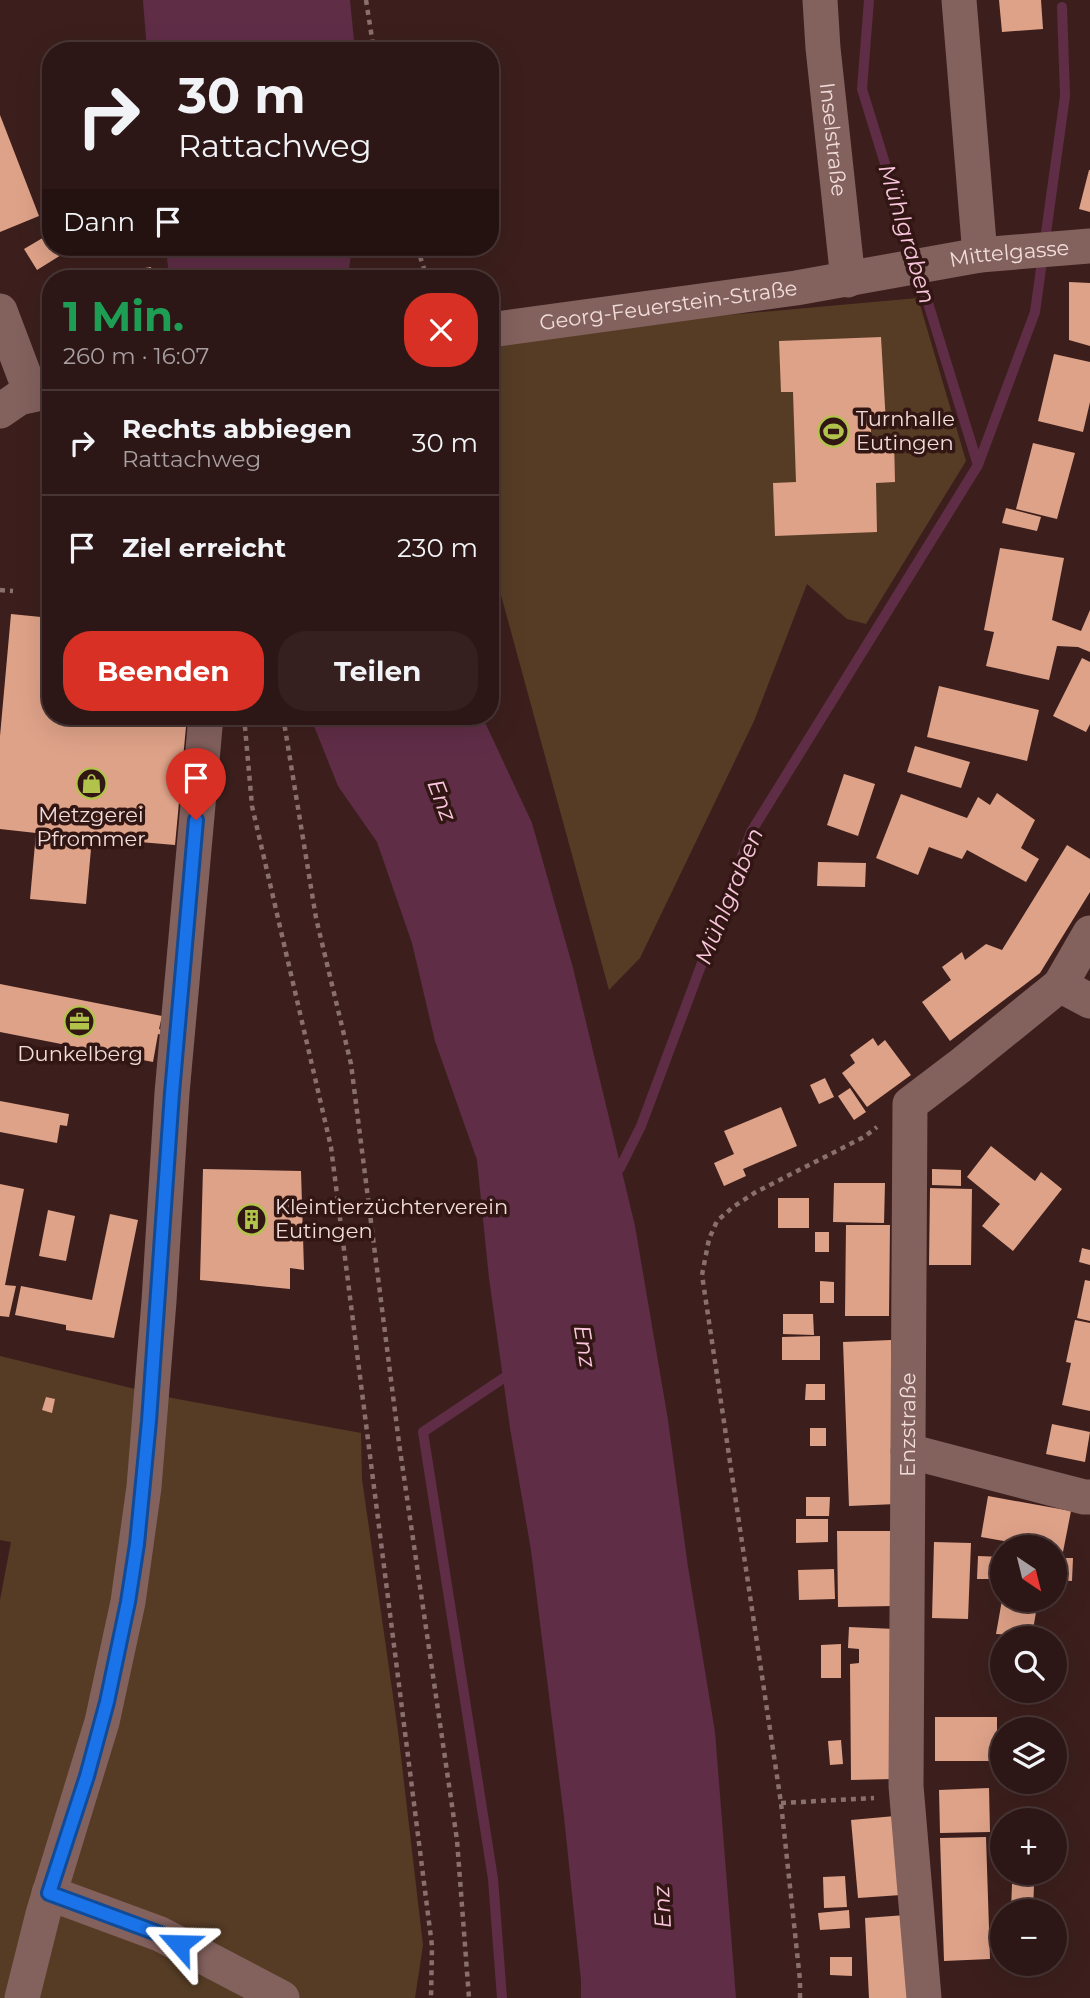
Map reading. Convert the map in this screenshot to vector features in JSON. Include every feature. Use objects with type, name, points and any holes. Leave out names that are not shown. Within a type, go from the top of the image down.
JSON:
[{"type":"street","name":"Inselstraße","points":[[820,0],[848,280]]},
{"type":"street","points":[[959,0],[980,255]]},
{"type":"street","name":"Mittelgasse","points":[[848,280],[980,255],[1079,246]]},
{"type":"street","name":"Georg-Feuerstein-Straße","points":[[499,329],[848,280]]},
{"type":"street","points":[[0,311],[41,392],[19,398],[0,411]]},
{"type":"street","points":[[23,1998],[49,1893],[87,1776],[107,1702],[137,1544],[204,725]]},
{"type":"street","points":[[910,1104],[961,1066],[1075,993],[1090,933]]},
{"type":"street","name":"Enzstraße","points":[[910,1104],[906,1797],[923,1998]]},
{"type":"street","points":[[908,1451],[1090,1497]]},
{"type":"street","points":[[49,1893],[160,1934],[282,1998]]},
{"type":"path","points":[[366,0],[373,42]]},
{"type":"path","points":[[0,590],[13,591]]},
{"type":"path","points":[[245,725],[252,806],[331,1147],[432,1945],[431,1998]]},
{"type":"path","points":[[284,725],[316,918],[351,1064],[399,1443],[457,1840],[470,1998]]},
{"type":"path","points":[[800,1998],[781,1803],[702,1275],[709,1239],[717,1222],[733,1207],[756,1192],[864,1137],[910,1104]]},
{"type":"path","points":[[781,1803],[906,1797]]},
{"type":"shaded area","points":[[918,298],[966,461],[866,624],[847,619],[807,584],[754,721],[640,958],[609,990],[499,588],[499,343],[592,327]]},
{"type":"shaded area","points":[[0,1356],[172,1398],[361,1433],[362,1479],[398,1731],[423,1945],[415,1998],[0,1998],[0,1600],[11,1542],[0,1540]]},
{"type":"water","points":[[143,0],[350,0],[354,42],[146,42]]},
{"type":"water","points":[[167,256],[351,256],[349,270],[168,270]]},
{"type":"water","name":"Enz","points":[[314,725],[486,725],[532,823],[573,968],[635,1226],[668,1420],[688,1567],[715,1732],[736,1998],[581,1998],[564,1817],[531,1550],[510,1428],[489,1278],[477,1160],[435,1041],[412,943],[377,842],[338,786]]},
{"type":"building","points":[[999,0],[1041,0],[1043,29],[1002,32]]},
{"type":"building","points":[[0,115],[39,216],[0,232]]},
{"type":"building","points":[[1090,170],[1090,212],[1079,209]]},
{"type":"building","points":[[42,238],[42,256],[60,256],[37,270],[24,249]]},
{"type":"building","points":[[1069,282],[1090,283],[1090,346],[1069,340]]},
{"type":"building","name":"Turnhalle Eutingen","points":[[881,337],[886,424],[871,424],[871,440],[894,439],[895,482],[876,483],[877,532],[775,536],[773,483],[796,482],[793,392],[781,392],[779,341]]},
{"type":"building","points":[[1054,354],[1090,362],[1090,402],[1083,432],[1038,421]]},
{"type":"building","points":[[1033,443],[1075,453],[1057,519],[1016,509]]},
{"type":"building","points":[[1006,508],[1041,517],[1037,531],[1002,523]]},
{"type":"building","points":[[1000,548],[1064,558],[1052,620],[1081,631],[1090,610],[1090,652],[1078,647],[1057,646],[1049,680],[986,666],[994,632],[984,630]]},
{"type":"building","name":"Metzgerei Pfrommer","points":[[11,614],[42,617],[42,725],[186,725],[175,845],[92,838],[86,904],[30,899],[36,833],[0,829],[0,736]]},
{"type":"building","points":[[1082,658],[1090,662],[1090,724],[1086,732],[1053,716]]},
{"type":"building","points":[[939,686],[1039,710],[1027,761],[927,737]]},
{"type":"building","points":[[915,746],[970,762],[961,788],[907,772]]},
{"type":"building","points":[[844,774],[875,784],[858,836],[827,825]]},
{"type":"building","points":[[997,793],[1035,820],[1021,848],[1039,859],[1026,882],[967,850],[962,859],[929,847],[918,875],[876,858],[901,794],[967,818],[978,797],[990,805]]},
{"type":"building","points":[[1067,845],[1090,859],[1090,892],[1040,973],[950,1041],[922,1002],[951,980],[942,967],[962,952],[965,960],[986,944],[1002,950]]},
{"type":"building","points":[[818,862],[866,863],[865,887],[817,886]]},
{"type":"building","name":"Dunkelberg","points":[[0,984],[162,1016],[159,1029],[163,1030],[162,1035],[158,1034],[153,1062],[0,1032]]},
{"type":"building","points":[[873,1038],[878,1046],[885,1040],[911,1075],[867,1107],[842,1073],[855,1063],[850,1055]]},
{"type":"building","points":[[825,1078],[834,1097],[819,1104],[810,1085]]},
{"type":"building","points":[[850,1088],[866,1112],[854,1120],[838,1096]]},
{"type":"building","points":[[0,1101],[69,1114],[67,1126],[60,1125],[57,1143],[0,1132]]},
{"type":"building","points":[[781,1107],[797,1146],[743,1169],[746,1176],[724,1186],[714,1163],[734,1154],[724,1131]]},
{"type":"building","points":[[991,1146],[1035,1181],[1041,1172],[1062,1189],[1013,1251],[982,1226],[1000,1204],[967,1177]]},
{"type":"building","name":"Kleintierzüchterverein Eutingen","points":[[203,1169],[301,1171],[304,1270],[290,1268],[290,1289],[200,1280]]},
{"type":"building","points":[[932,1169],[961,1170],[961,1186],[932,1185]]},
{"type":"building","points":[[834,1183],[885,1183],[884,1223],[833,1222]]},
{"type":"building","points":[[0,1184],[24,1189],[5,1285],[16,1286],[9,1317],[0,1316]]},
{"type":"building","points":[[930,1188],[972,1189],[971,1265],[929,1265]]},
{"type":"building","points":[[778,1198],[809,1198],[809,1228],[778,1228]]},
{"type":"building","points":[[48,1210],[75,1216],[66,1261],[39,1256]]},
{"type":"building","points":[[110,1214],[138,1220],[114,1338],[66,1330],[66,1325],[15,1315],[21,1286],[92,1300]]},
{"type":"building","points":[[846,1225],[890,1225],[889,1316],[845,1316]]},
{"type":"building","points":[[815,1232],[829,1232],[829,1252],[815,1252]]},
{"type":"building","points":[[1082,1248],[1090,1250],[1090,1265],[1079,1262]]},
{"type":"building","points":[[1085,1280],[1090,1281],[1090,1321],[1077,1318]]},
{"type":"building","points":[[820,1281],[834,1282],[834,1303],[820,1303]]},
{"type":"building","points":[[783,1314],[813,1314],[814,1335],[783,1334]]},
{"type":"building","points":[[1075,1320],[1090,1323],[1090,1411],[1062,1405],[1071,1363],[1066,1362]]},
{"type":"building","points":[[820,1336],[820,1360],[782,1360],[782,1337]]},
{"type":"building","points":[[891,1340],[897,1504],[849,1506],[843,1342]]},
{"type":"building","points":[[806,1384],[825,1384],[825,1400],[805,1400]]},
{"type":"building","points":[[46,1397],[55,1399],[52,1413],[42,1410]]},
{"type":"building","points":[[1052,1424],[1090,1432],[1085,1462],[1046,1454]]},
{"type":"building","points":[[810,1428],[826,1428],[826,1446],[810,1446]]},
{"type":"building","points":[[988,1496],[1071,1511],[1066,1535],[981,1537]]},
{"type":"building","points":[[806,1497],[830,1497],[829,1516],[806,1516]]},
{"type":"building","points":[[796,1519],[828,1519],[828,1542],[796,1543]]},
{"type":"building","points":[[837,1531],[893,1531],[893,1606],[838,1607]]},
{"type":"building","points":[[934,1542],[971,1543],[968,1619],[932,1618]]},
{"type":"building","points":[[978,1556],[990,1556],[990,1579],[977,1579]]},
{"type":"building","points":[[1068,1558],[1073,1558],[1072,1581],[1068,1581]]},
{"type":"building","points":[[834,1569],[835,1599],[799,1600],[798,1570]]},
{"type":"building","points":[[1000,1612],[1036,1612],[1034,1626],[997,1626]]},
{"type":"building","points":[[849,1627],[895,1629],[893,1779],[851,1780],[850,1664],[859,1663],[859,1649],[848,1648]]},
{"type":"building","points":[[841,1644],[841,1678],[821,1678],[821,1645]]},
{"type":"building","points":[[935,1717],[990,1717],[990,1761],[935,1761]]},
{"type":"building","points":[[841,1740],[843,1764],[830,1765],[828,1741]]},
{"type":"building","points":[[989,1788],[990,1832],[940,1833],[939,1790]]},
{"type":"building","points":[[895,1816],[901,1895],[858,1898],[851,1820]]},
{"type":"building","points":[[986,1837],[990,1959],[944,1961],[940,1838]]},
{"type":"building","points":[[845,1876],[847,1907],[824,1908],[823,1877]]},
{"type":"building","points":[[1012,1885],[1034,1885],[1033,1899],[1011,1899]]},
{"type":"building","points":[[849,1910],[850,1928],[820,1930],[818,1913]]},
{"type":"building","points":[[906,1915],[911,1998],[869,1998],[865,1918]]},
{"type":"building","points":[[830,1957],[852,1957],[852,1976],[830,1975]]},
{"type":"waterway","name":"Mühlgraben","points":[[611,1177],[620,1168],[641,1126],[751,832],[978,465],[862,89],[869,0]]},
{"type":"waterway","name":"Mühlgraben","points":[[978,465],[1035,312],[1065,96],[1062,7]]},
{"type":"waterway","points":[[502,1998],[493,1879],[423,1432],[514,1371]]},
{"type":"place","name":"Turnhalle Eutingen","points":[[833,431]]},
{"type":"place","name":"Metzgerei Pfrommer","points":[[91,783]]},
{"type":"place","name":"Dunkelberg","points":[[80,1022]]},
{"type":"place","name":"Kleintierzüchterverein Eutingen","points":[[252,1219]]},
{"type":"route","points":[[179,1944],[160,1934],[49,1893],[102,1722],[128,1602],[137,1544],[144,1487],[172,1093],[196,820]]}]
